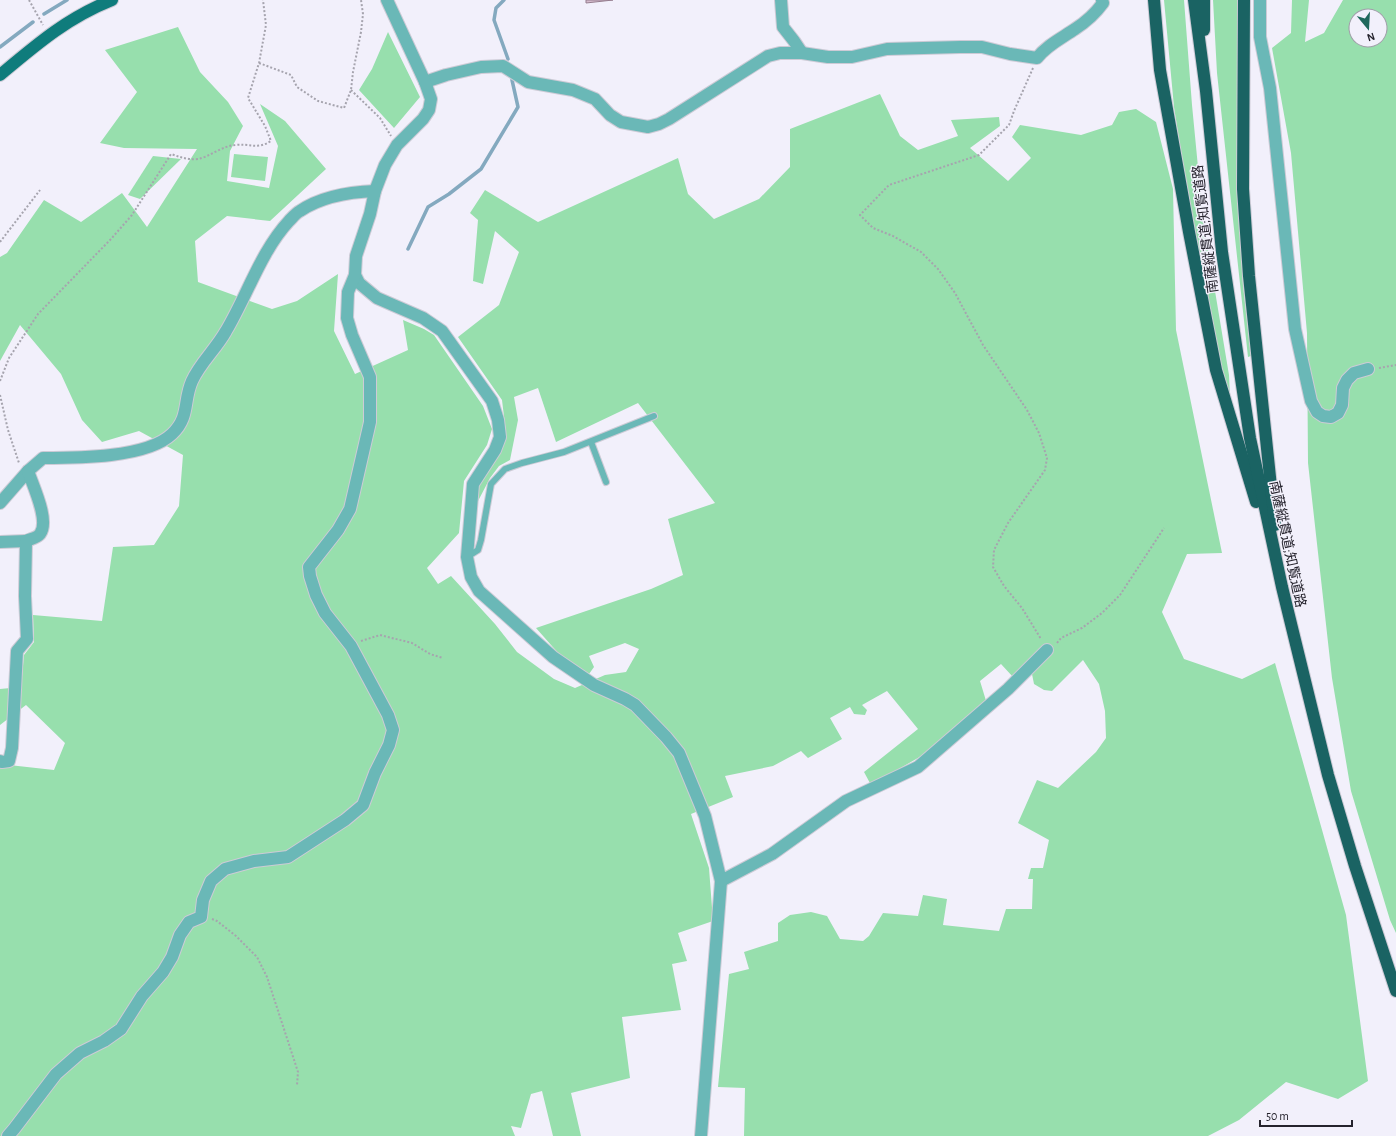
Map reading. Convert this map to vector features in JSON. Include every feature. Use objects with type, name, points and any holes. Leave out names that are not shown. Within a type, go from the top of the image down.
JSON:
[{"type":"highway","points":[[1154,0],[1160,70],[1216,370],[1282,587]]},
{"type":"highway","name":"南薩縦貫道;知覧道路","points":[[1194,0],[1206,91],[1222,252],[1250,438],[1282,587],[1328,775],[1355,866],[1396,991]]},
{"type":"highway","name":"南薩縦貫道;知覧道路","points":[[1204,0],[1206,91]]},
{"type":"highway","points":[[1244,0],[1243,189],[1249,276],[1282,587]]},
{"type":"main road","points":[[0,75],[49,34],[79,15],[112,0]]},
{"type":"street","points":[[8,1136],[56,1074],[80,1053],[104,1041],[121,1029],[142,996],[163,972],[172,957],[180,935],[189,922],[201,916],[203,900],[211,881],[225,869],[254,861],[288,857],[345,820],[363,805],[375,773],[389,746],[393,730],[388,714],[351,646],[325,614],[316,595],[310,576],[309,567],[338,530],[350,509],[370,422],[370,377],[352,335],[347,318],[348,292],[354,275],[356,256],[370,214],[375,191],[385,165],[397,145],[423,120],[429,110],[431,99],[425,82],[387,0]]},
{"type":"street","points":[[781,0],[783,27],[802,54]]},
{"type":"street","points":[[425,82],[446,75],[481,67],[503,66],[528,82],[573,90],[595,99],[610,115],[621,122],[648,127],[669,119],[768,56],[780,53],[828,57],[852,57],[887,48],[982,47],[1010,54],[1037,58],[1051,44],[1076,29],[1095,14],[1103,3],[1102,0]]},
{"type":"street","points":[[1260,0],[1260,37],[1270,88],[1295,329],[1311,401],[1317,412],[1323,416],[1331,417],[1338,413],[1342,405],[1343,388],[1347,380],[1354,373],[1368,369]]},
{"type":"street","points":[[0,503],[28,471],[43,458],[88,457],[131,452],[160,443],[172,434],[184,418],[191,382],[199,368],[226,332],[280,231],[299,211],[323,199],[354,192],[375,191]]},
{"type":"street","points":[[354,275],[359,283],[377,298],[424,318],[442,331],[492,401],[498,420],[500,437],[495,450],[473,484],[467,557],[471,577],[479,591],[554,657],[594,685],[635,704],[679,753],[705,816],[721,881],[701,1136]]},
{"type":"street","points":[[0,542],[26,541],[38,536],[42,530],[42,511],[28,471]]},
{"type":"street","points":[[0,761],[8,761],[12,748],[17,651],[28,639],[25,596],[26,541]]},
{"type":"street","points":[[721,881],[772,854],[846,801],[918,767],[1008,689],[1047,650]]},
{"type":"lane","points":[[467,557],[478,550],[491,484],[505,469],[564,452],[654,416]]},
{"type":"lane","points":[[591,442],[606,482]]},
{"type":"path","points":[[29,0],[49,34]]},
{"type":"path","points":[[0,381],[9,358],[38,314],[132,216],[171,154],[185,159],[199,159],[218,150],[235,145],[252,147],[265,145],[271,141],[265,126],[248,98],[259,63],[266,25],[263,0]]},
{"type":"path","points":[[259,63],[290,76],[297,87],[318,101],[344,108],[351,90],[361,32],[361,0]]},
{"type":"path","points":[[1037,58],[1009,125],[979,155],[889,185],[860,215],[873,228],[893,236],[921,252],[938,269],[955,293],[983,345],[1027,410],[1039,433],[1047,458],[1045,470],[1008,523],[994,550],[993,566],[1004,586],[1022,608],[1047,650],[1059,642],[1061,638],[1082,628],[1102,613],[1120,596],[1164,528]]},
{"type":"path","points":[[351,90],[380,118],[397,145]]},
{"type":"path","points":[[0,242],[40,190]]},
{"type":"path","points":[[1368,369],[1396,365]]},
{"type":"path","points":[[0,395],[8,430],[20,466],[28,471]]},
{"type":"path","points":[[351,646],[367,638],[380,635],[412,643],[430,654],[443,658]]},
{"type":"path","points":[[201,916],[217,921],[236,936],[257,957],[267,977],[298,1072],[297,1085]]},
{"type":"green space","points":[[1164,0],[1184,0],[1203,219],[1229,375],[1230,398],[1220,367],[1194,236],[1174,107]]},
{"type":"green space","points":[[1213,0],[1239,0],[1237,179],[1243,285],[1251,356],[1248,357],[1217,73]]},
{"type":"green space","points":[[1292,0],[1309,0],[1305,42],[1324,33],[1343,0],[1396,0],[1396,933],[1390,920],[1351,791],[1332,678],[1308,463],[1307,333],[1291,153],[1272,48],[1291,33]]},
{"type":"green space","points":[[178,27],[200,72],[228,102],[243,126],[230,151],[227,181],[269,188],[278,146],[260,104],[285,121],[326,169],[270,221],[227,216],[195,241],[198,282],[272,309],[297,301],[338,274],[334,331],[355,374],[408,350],[403,320],[434,335],[483,406],[492,429],[487,445],[464,481],[459,533],[427,568],[438,584],[451,576],[495,624],[517,652],[554,679],[575,688],[605,675],[626,672],[639,649],[625,643],[589,656],[594,667],[589,674],[559,654],[536,628],[651,589],[683,575],[668,519],[715,503],[638,403],[556,442],[538,388],[514,397],[518,420],[510,460],[499,466],[490,478],[477,503],[479,485],[500,453],[506,433],[502,400],[458,337],[499,305],[519,252],[495,231],[483,284],[473,281],[478,220],[470,213],[485,190],[538,222],[678,158],[688,194],[714,219],[759,199],[790,167],[790,129],[880,94],[900,136],[918,150],[958,136],[951,120],[999,117],[1000,126],[970,148],[1008,181],[1031,158],[1012,137],[1020,125],[1081,135],[1112,125],[1119,112],[1136,109],[1156,122],[1173,189],[1176,330],[1222,553],[1187,554],[1162,612],[1184,659],[1242,679],[1275,663],[1346,915],[1368,1081],[1338,1099],[1286,1082],[1239,1120],[1208,1136],[744,1136],[745,1088],[718,1087],[729,974],[749,969],[744,952],[778,941],[778,923],[790,915],[811,912],[827,916],[840,939],[863,941],[869,936],[883,913],[918,916],[923,895],[947,899],[943,925],[999,931],[1006,909],[1032,909],[1033,879],[1028,879],[1031,868],[1043,868],[1049,840],[1018,823],[1037,780],[1058,788],[1096,752],[1106,738],[1105,711],[1099,684],[1083,660],[1052,691],[1044,690],[1034,684],[1032,674],[1052,651],[1013,677],[1001,664],[980,681],[987,704],[930,751],[871,785],[864,772],[918,729],[887,691],[862,705],[867,710],[865,715],[854,714],[850,707],[830,718],[842,739],[808,758],[801,751],[773,766],[725,776],[733,797],[691,814],[709,868],[713,921],[678,933],[687,961],[672,964],[681,1010],[622,1017],[630,1078],[571,1093],[581,1136],[553,1136],[542,1091],[531,1094],[521,1128],[511,1126],[515,1136],[0,1136],[0,764],[54,770],[65,743],[26,705],[0,725],[0,689],[21,687],[24,655],[34,642],[33,615],[102,621],[113,547],[154,545],[179,506],[183,455],[139,431],[102,442],[82,420],[61,374],[20,325],[0,361],[0,257],[7,253],[44,200],[81,222],[122,193],[147,227],[197,149],[124,148],[100,143],[137,92],[105,50]]},
{"type":"green space","points":[[388,32],[420,97],[394,128],[359,90],[372,69]]},
{"type":"green space","points":[[234,154],[268,157],[265,181],[231,177]]},
{"type":"green space","points":[[153,156],[181,159],[140,199],[128,195]]},
{"type":"building","points":[[586,0],[613,0],[586,3]]},
{"type":"waterway","points":[[44,14],[67,0]]},
{"type":"waterway","points":[[504,0],[496,8],[494,20],[508,59]]},
{"type":"waterway","points":[[0,47],[33,22]]},
{"type":"waterway","points":[[408,249],[428,207],[449,194],[481,169],[518,107],[512,80]]}]
